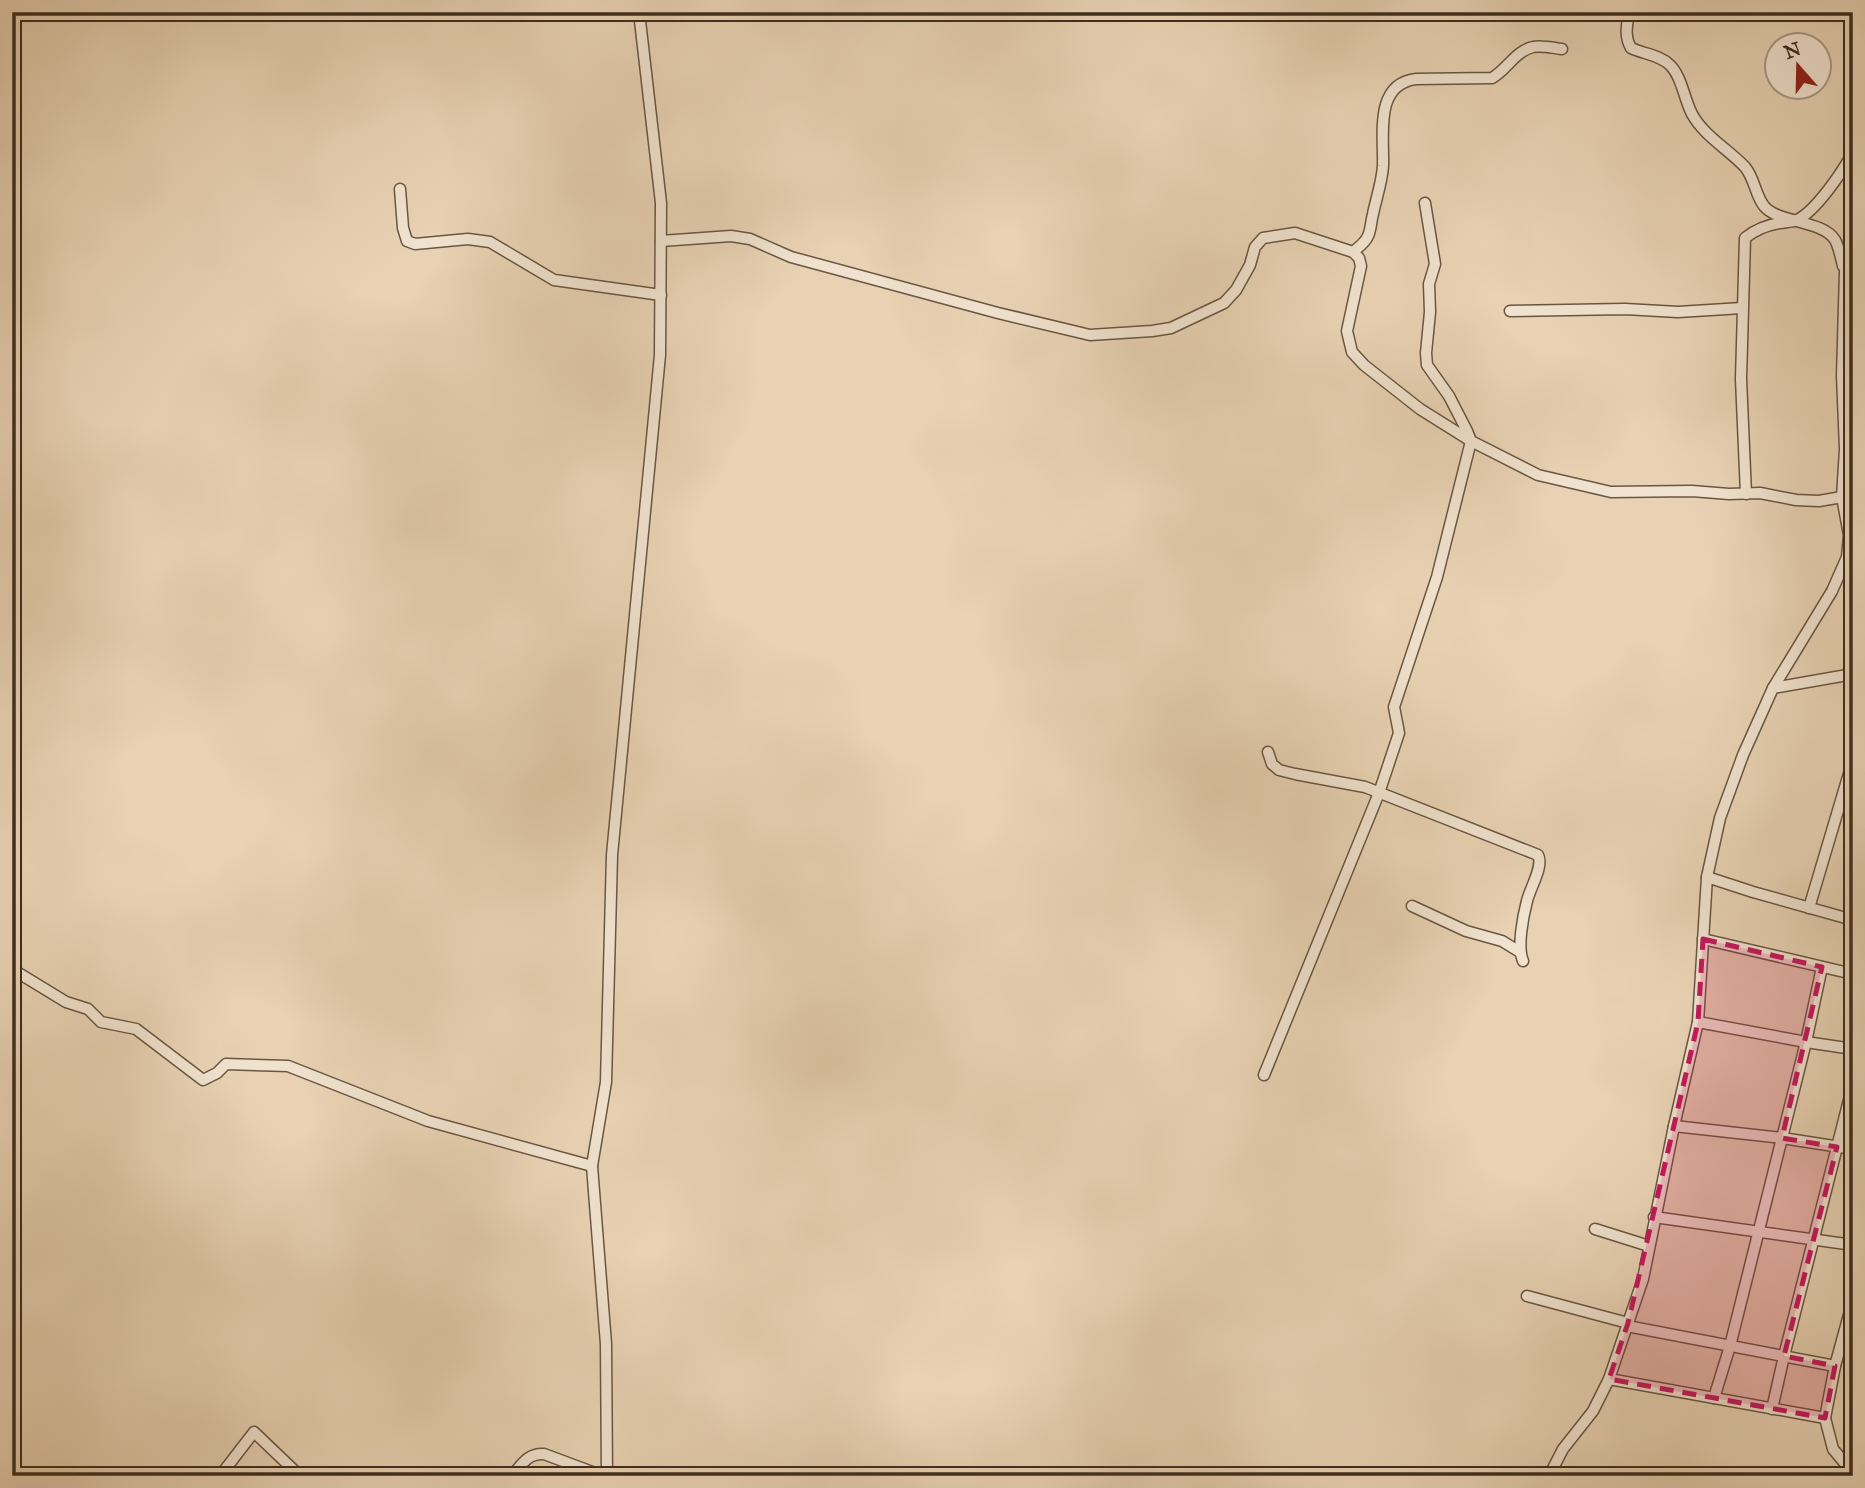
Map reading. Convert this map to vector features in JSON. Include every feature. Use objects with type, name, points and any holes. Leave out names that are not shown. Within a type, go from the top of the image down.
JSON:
[{"type":"street","points":[[512,1476],[527,1457],[535,1453],[605,1476],[606,1344],[592,1166],[606,1082],[612,855],[660,355],[662,203],[639,12]]},
{"type":"street","points":[[1629,12],[1626,32],[1631,48],[1658,57],[1671,65],[1692,114],[1703,130],[1752,177],[1762,204],[1769,211],[1820,229],[1831,236],[1836,241],[1845,272]]},
{"type":"street","points":[[1353,252],[1362,245],[1368,235],[1383,169],[1382,119],[1391,93],[1397,85],[1416,79],[1492,78],[1521,51],[1534,46],[1562,49]]},
{"type":"street","points":[[1746,494],[1741,379],[1745,237],[1770,225],[1796,220],[1814,206],[1846,166],[1853,152]]},
{"type":"street","points":[[401,189],[403,228],[407,241],[415,244],[468,239],[490,242],[554,280],[661,295]]},
{"type":"street","points":[[1264,1075],[1379,793],[1399,733],[1394,707],[1437,577],[1471,442],[1450,396],[1427,365],[1429,284],[1435,264],[1425,203]]},
{"type":"street","points":[[1549,1476],[1563,1449],[1593,1411],[1609,1379],[1643,1279],[1654,1217],[1698,1022],[1707,877],[1720,818],[1743,755],[1773,688],[1832,591],[1847,557],[1849,535],[1842,497],[1845,449],[1842,376],[1845,272],[1853,213]]},
{"type":"street","points":[[661,241],[731,236],[750,239],[792,257],[1090,335],[1171,328],[1224,303],[1236,290],[1250,265],[1255,247],[1263,238],[1295,233],[1353,252],[1359,258],[1361,266],[1347,331],[1352,352],[1364,365],[1420,409],[1471,442],[1538,475],[1611,492],[1760,493],[1819,501],[1842,497]]},
{"type":"street","points":[[1510,311],[1625,309],[1678,312],[1742,308]]},
{"type":"street","points":[[1845,449],[1853,433]]},
{"type":"street","points":[[1773,688],[1853,674]]},
{"type":"street","points":[[1268,752],[1272,764],[1279,770],[1365,786],[1538,855],[1541,863],[1526,902],[1521,957],[1502,941],[1466,931],[1412,906]]},
{"type":"street","points":[[1809,908],[1853,760]]},
{"type":"street","points":[[1707,877],[1853,920]]},
{"type":"street","points":[[1703,939],[1853,974]]},
{"type":"street","points":[[1714,1398],[1759,1231],[1822,967]]},
{"type":"street","points":[[12,969],[66,1002],[88,1009],[101,1022],[136,1029],[203,1080],[217,1073],[226,1064],[288,1066],[428,1121],[592,1166]]},
{"type":"street","points":[[1698,1022],[1853,1049]]},
{"type":"street","points":[[1772,1409],[1853,1084]]},
{"type":"street","points":[[1674,1126],[1853,1149]]},
{"type":"street","points":[[1654,1217],[1853,1245]]},
{"type":"street","points":[[1595,1229],[1649,1245]]},
{"type":"street","points":[[1527,1296],[1628,1325],[1835,1366]]},
{"type":"street","points":[[1853,1300],[1835,1366],[1825,1418],[1833,1449],[1853,1473]]},
{"type":"street","points":[[1609,1379],[1825,1418]]},
{"type":"street","points":[[220,1476],[254,1432],[300,1476]]},
{"type":"highlighted area","points":[[1703,939],[1822,967],[1782,1138],[1837,1147],[1784,1356],[1835,1366],[1825,1418],[1609,1379],[1628,1323],[1698,1022]]}]
